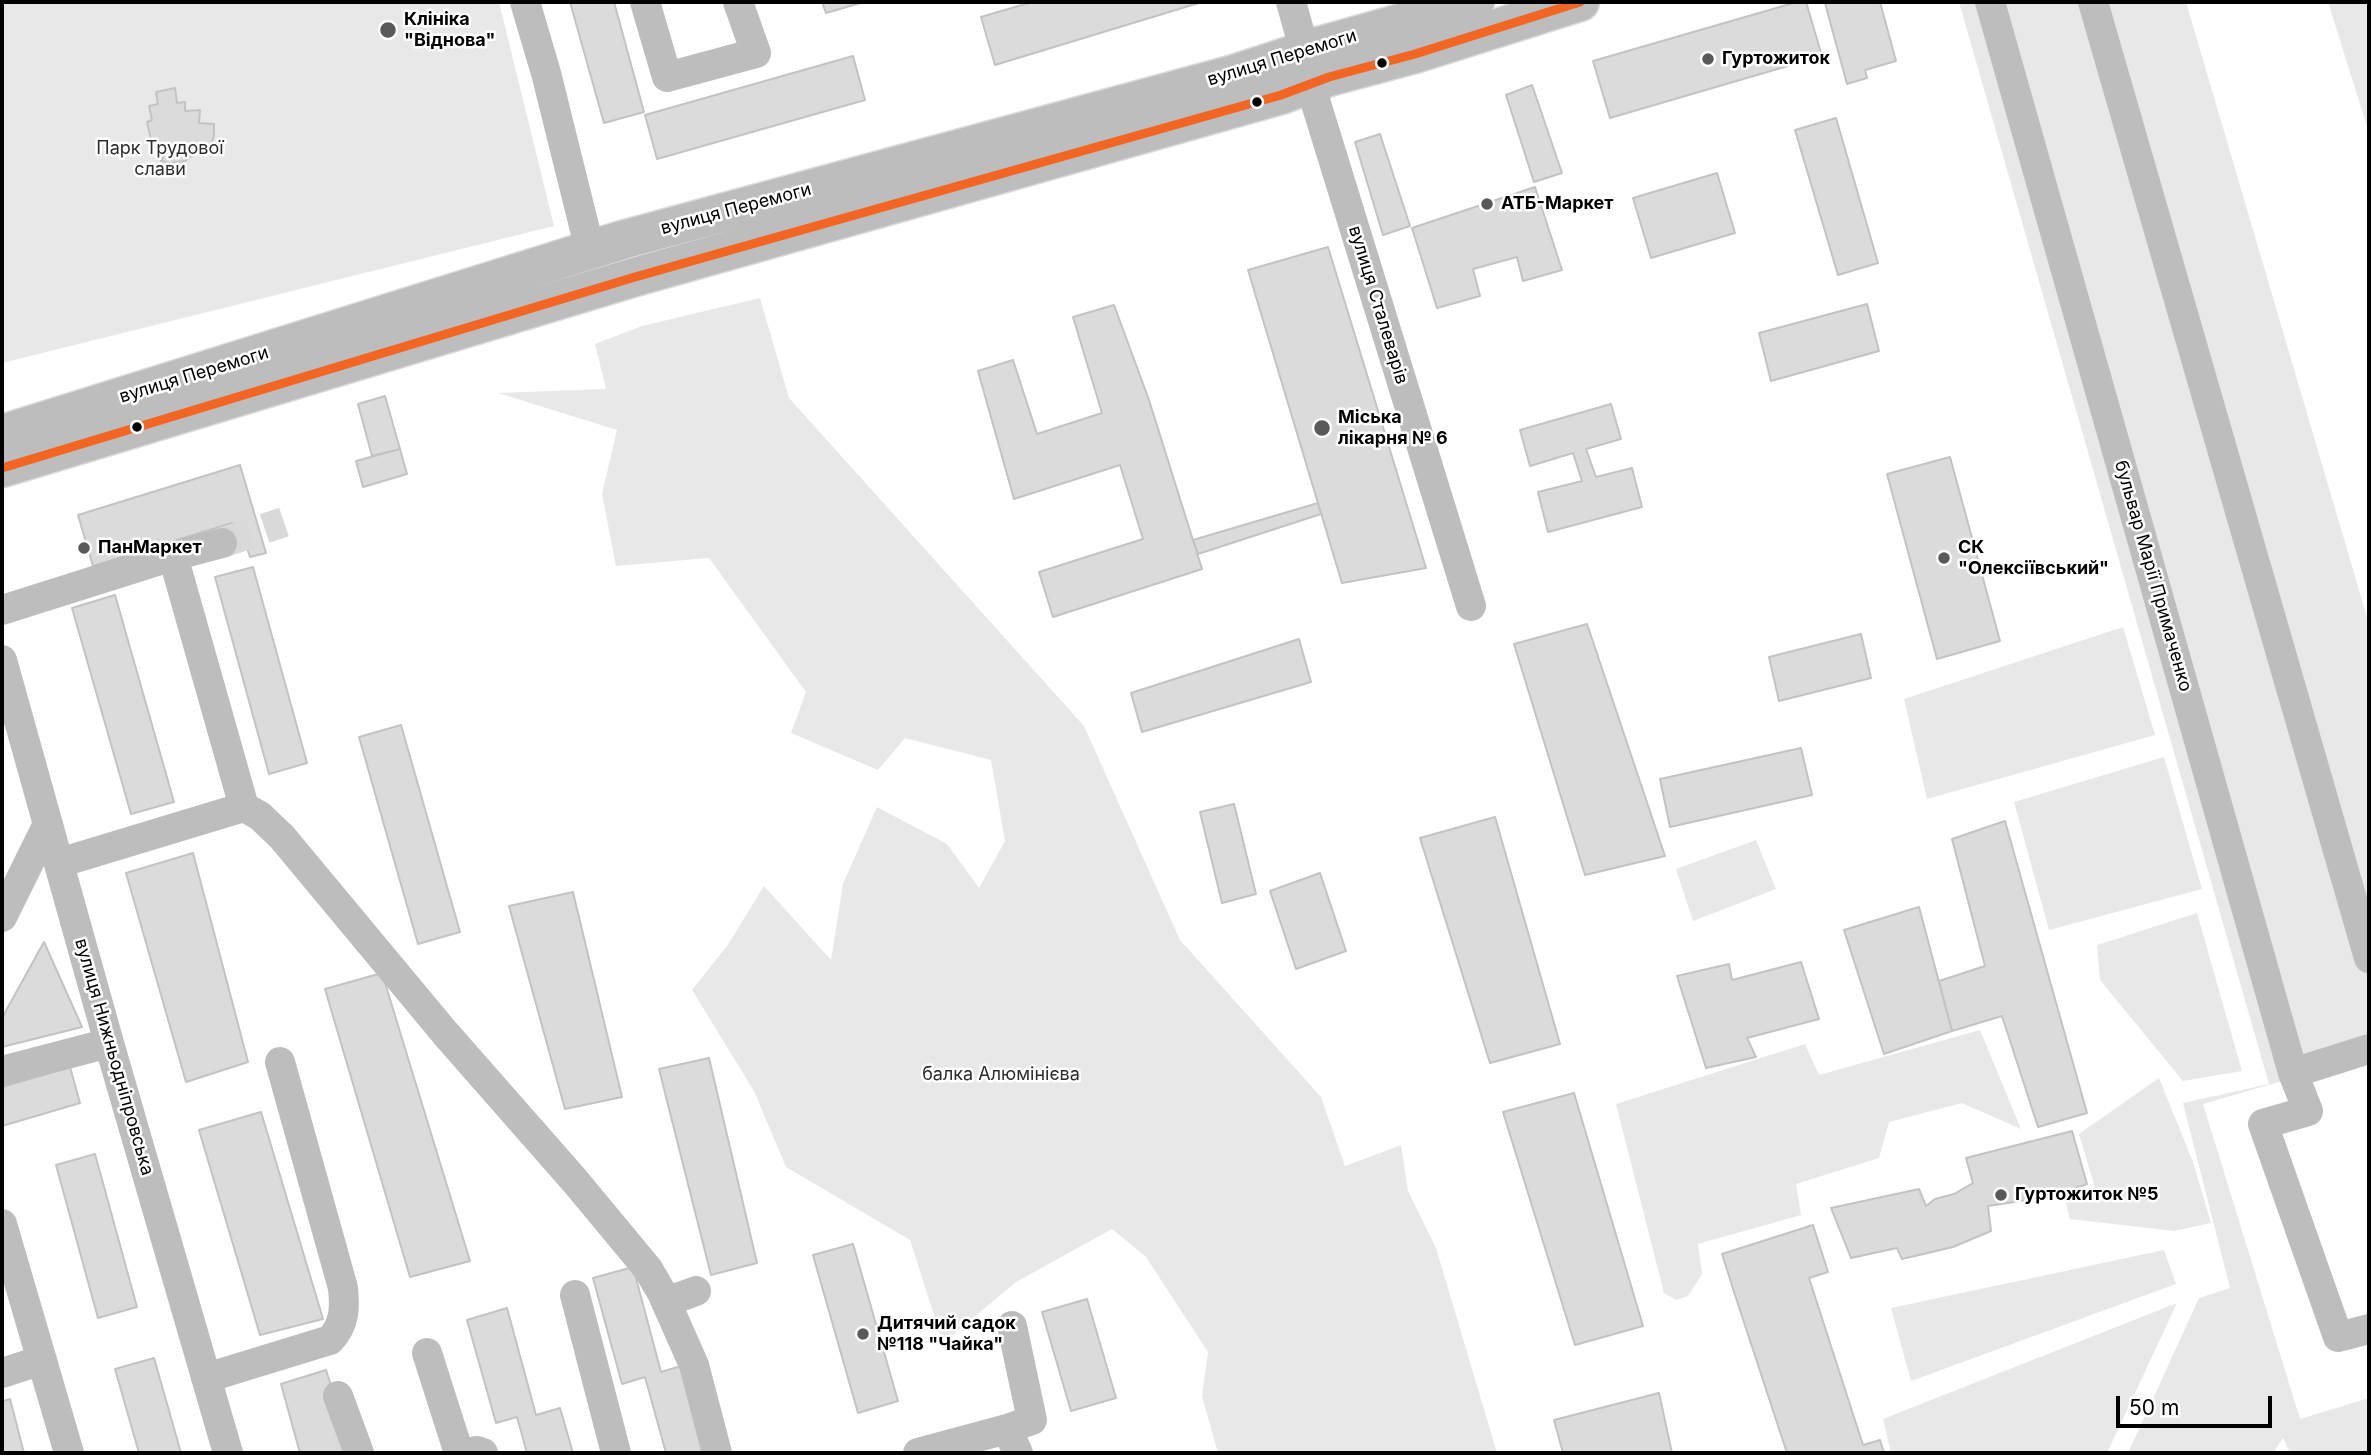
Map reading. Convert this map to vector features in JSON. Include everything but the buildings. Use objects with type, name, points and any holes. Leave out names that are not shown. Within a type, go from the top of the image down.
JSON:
[{"type":"main road","name":"вулиця Перемоги","points":[[2,468],[601,287],[1269,99],[1308,68],[1319,46],[1475,2]]},
{"type":"main road","name":"вулиця Перемоги","points":[[2,434],[590,250],[1308,68],[1415,54],[1580,2]]},
{"type":"main road","points":[[590,250],[601,287]]},
{"type":"street","points":[[525,2],[546,73],[590,250]]},
{"type":"street","points":[[646,2],[667,77],[756,53],[738,2]]},
{"type":"street","name":"вулиця Сталеварів","points":[[1291,2],[1308,68],[1471,606]]},
{"type":"street","name":"бульвар Марії Примаченко","points":[[1990,2],[2293,1073],[2308,1111],[2263,1124],[2338,1337],[2369,1329]]},
{"type":"street","points":[[2093,2],[2369,958]]},
{"type":"street","points":[[2,610],[173,556],[222,544]]},
{"type":"street","points":[[173,556],[244,807],[270,825],[313,873],[445,1033],[648,1269],[694,1365],[717,1453]]},
{"type":"street","name":"вулиця Нижньодніпровська","points":[[2,660],[228,1453]]},
{"type":"street","points":[[59,863],[244,807]]},
{"type":"street","points":[[2,917],[48,824]]},
{"type":"street","points":[[2,1071],[109,1043]]},
{"type":"street","points":[[2293,1073],[2369,1049]]},
{"type":"street","points":[[206,1378],[330,1339],[342,1323],[345,1309],[344,1287],[279,1062]]},
{"type":"street","points":[[2,1224],[69,1453]]},
{"type":"street","points":[[666,1302],[696,1291]]},
{"type":"street","points":[[575,1295],[616,1453]]},
{"type":"street","points":[[918,1453],[1013,1441],[1032,1420],[1012,1326]]},
{"type":"street","points":[[427,1353],[457,1447],[467,1453],[483,1453]]},
{"type":"street","points":[[2,1373],[41,1360]]},
{"type":"street","points":[[338,1396],[359,1453]]},
{"type":"green space","name":"Парк Трудової слави","points":[[2,2],[499,2],[554,226],[2,363]]},
{"type":"green space","points":[[1959,2],[2186,2],[2369,624],[2369,1056],[2203,1104],[2300,1419],[2369,1398],[2369,1453],[2290,1453],[2283,1438],[2273,1453],[2128,1453],[2199,1298],[2230,1288],[2183,1103],[2269,1084]]},
{"type":"green space","points":[[2328,2],[2369,2],[2369,133]]},
{"type":"green space","name":"балка Алюмінієва","points":[[760,298],[789,398],[1084,726],[1180,940],[1321,1097],[1345,1166],[1401,1145],[1408,1191],[1436,1248],[1497,1453],[1218,1453],[1202,1396],[1208,1352],[1146,1257],[1112,1229],[1016,1282],[943,1343],[910,1240],[786,1167],[754,1091],[692,990],[727,946],[764,886],[831,960],[843,884],[877,807],[947,844],[979,888],[1005,841],[991,760],[905,738],[878,770],[791,733],[806,692],[709,558],[616,566],[602,494],[617,430],[498,393],[606,389],[595,344],[642,326]]},
{"type":"green space","points":[[2123,627],[2155,735],[1927,799],[1904,699]]},
{"type":"green space","points":[[2164,757],[2202,889],[2049,930],[2014,802]]},
{"type":"green space","points":[[1756,840],[1776,889],[1693,921],[1676,869]]},
{"type":"green space","points":[[2197,913],[2242,1071],[2183,1081],[2100,980],[2097,945]]},
{"type":"green space","points":[[1980,1030],[2021,1129],[1962,1103],[1889,1122],[1879,1158],[1796,1184],[1801,1215],[1698,1244],[1702,1274],[1688,1296],[1676,1300],[1664,1293],[1616,1104],[1805,1044],[1819,1075]]},
{"type":"green space","points":[[2159,1078],[2193,1162],[2211,1223],[2174,1231],[2070,1219],[2065,1199],[2096,1191],[2079,1134]]},
{"type":"green space","points":[[2164,1250],[2176,1284],[1911,1381],[1891,1308]]},
{"type":"green space","points":[[2177,1303],[2107,1453],[1891,1453],[1883,1419]]},
{"type":"tunnel","points":[[222,543],[284,522]]},
{"type":"transit line","points":[[2,468],[635,277],[1281,95],[1329,77],[1415,54],[1580,2]]},
{"type":"place","name":"Клініка \"Віднова\"","points":[[388,30]]},
{"type":"place","name":"Гуртожиток","points":[[1708,59]]},
{"type":"place","name":"АТБ-Маркет","points":[[1487,204]]},
{"type":"place","name":"Мiська лiкарня № 6","points":[[1322,428]]},
{"type":"place","name":"ПанМаркет","points":[[84,548]]},
{"type":"place","name":"СК \"Олексіївський\"","points":[[1944,558]]},
{"type":"place","name":"Гуртожиток №5","points":[[2001,1195]]},
{"type":"place","name":"Дитячий садок №118 \"Чайка\"","points":[[863,1334]]}]
